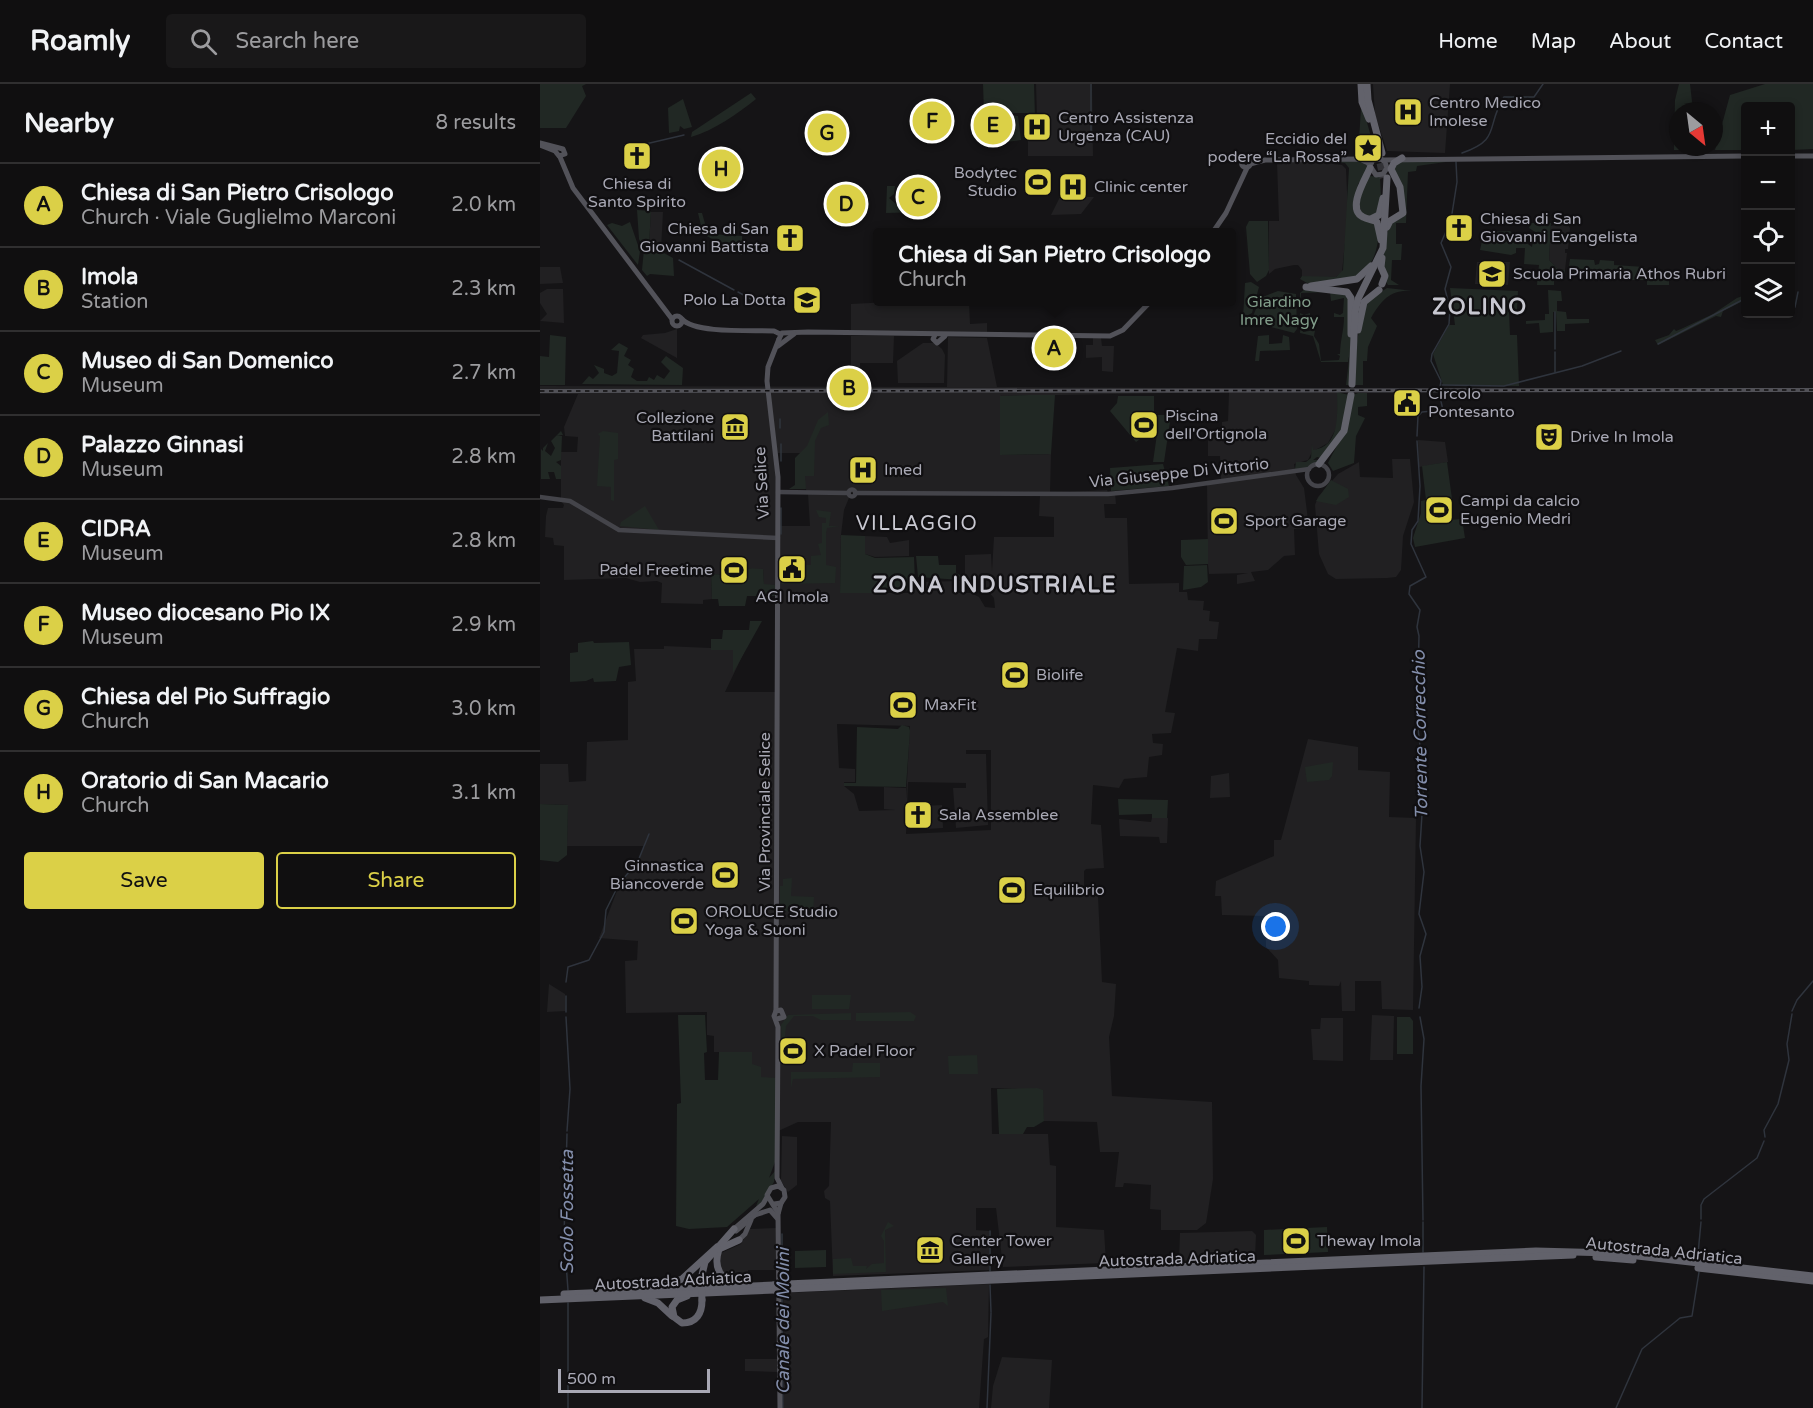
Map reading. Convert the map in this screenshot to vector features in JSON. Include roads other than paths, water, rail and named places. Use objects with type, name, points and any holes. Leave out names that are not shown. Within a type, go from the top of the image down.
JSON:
[{"type":"highway","points":[[1365,84],[1380,156]]},
{"type":"highway","points":[[1386,177],[1391,166],[1399,159]]},
{"type":"highway","points":[[1353,336],[1354,299],[1384,240],[1379,224],[1362,216],[1358,210],[1360,184],[1370,167]]},
{"type":"highway","points":[[1353,336],[1364,302],[1380,287],[1385,276],[1381,264],[1387,168]]},
{"type":"highway","points":[[1365,177],[1386,177]]},
{"type":"highway","points":[[1353,336],[1358,299],[1381,255],[1389,223],[1400,217],[1404,211],[1386,177]]},
{"type":"highway","points":[[1371,219],[1381,212],[1386,196]]},
{"type":"highway","points":[[1386,196],[1389,212],[1396,219]]},
{"type":"highway","points":[[1352,384],[1354,347],[1351,298],[1347,292],[1306,287],[1357,279],[1371,266]]},
{"type":"highway","points":[[1327,468],[1331,452],[1347,422],[1351,395]]},
{"type":"highway","points":[[1319,464],[1331,452]]},
{"type":"highway","points":[[735,1230],[703,1265],[701,1279],[703,1300],[701,1311],[694,1321],[682,1323],[673,1315],[673,1305],[686,1296],[772,1288]]},
{"type":"highway","points":[[637,1291],[661,1287],[679,1280],[718,1248],[739,1240]]},
{"type":"highway","points":[[718,1248],[716,1264],[724,1278],[738,1283],[772,1288]]},
{"type":"highway","name":"Autostrada Adriatica","points":[[540,1297],[588,1298],[1536,1251],[1611,1253],[1813,1276]]},
{"type":"highway","name":"Autostrada Adriatica","points":[[787,1287],[1578,1255],[1813,1281]]},
{"type":"highway","name":"Autostrada Adriatica","points":[[540,1297],[637,1291],[772,1288]]},
{"type":"highway","points":[[588,1298],[649,1299],[663,1306],[677,1322],[686,1325],[698,1319],[703,1300]]},
{"type":"main road","points":[[544,145],[560,154],[576,188],[678,320],[688,324],[707,328],[774,331],[781,337],[798,333],[925,334],[939,337],[1113,335],[1123,330],[1146,306]]},
{"type":"main road","points":[[1380,156],[1387,168],[1399,159]]},
{"type":"main road","points":[[1370,167],[1380,156]]},
{"type":"main road","points":[[1247,164],[1380,156],[1399,159],[1741,156]]},
{"type":"main road","points":[[1795,156],[1813,156]]},
{"type":"main road","points":[[1247,164],[1265,160],[1360,159],[1386,177]]},
{"type":"main road","points":[[1216,228],[1228,209],[1247,164]]},
{"type":"main road","name":"Via Selice","points":[[778,619],[778,492],[767,381],[768,367],[781,337]]},
{"type":"main road","points":[[1319,464],[1327,468],[1328,479],[1320,485],[1312,484],[1308,472],[1319,464]]},
{"type":"main road","name":"Via Giuseppe Di Vittorio","points":[[778,492],[848,493],[851,489],[855,493],[995,495],[1123,493],[1308,472]]},
{"type":"main road","points":[[540,497],[564,499],[576,503],[602,522],[619,530],[778,538]]},
{"type":"main road","name":"Via Provinciale Selice","points":[[735,1230],[763,1204],[777,1178],[779,1019],[774,1016],[778,1009],[778,619]]},
{"type":"main road","name":"Via Provinciale Selice","points":[[777,1178],[782,1188]]},
{"type":"main road","points":[[773,1186],[782,1188],[785,1194],[778,1214],[780,1408]]},
{"type":"main road","points":[[767,1196],[778,1214]]},
{"type":"main road","points":[[735,1230],[773,1203],[781,1203]]},
{"type":"main road","points":[[739,1240],[745,1234],[753,1217],[770,1210],[778,1222]]},
{"type":"waterway","points":[[1091,84],[1091,143]]},
{"type":"waterway","name":"Torrente Correcchio","points":[[1462,153],[1475,148],[1488,137],[1498,107],[1504,97],[1534,97],[1543,84]]},
{"type":"waterway","points":[[628,163],[628,152],[637,146],[684,135]]},
{"type":"waterway","name":"Torrente Correcchio","points":[[1440,387],[1441,381],[1431,361],[1432,354],[1449,324],[1450,309],[1445,289],[1451,267],[1441,243],[1451,220],[1457,182],[1456,162]]},
{"type":"waterway","points":[[679,260],[734,290]]},
{"type":"waterway","points":[[738,292],[755,301]]},
{"type":"waterway","points":[[1795,307],[1798,292]]},
{"type":"waterway","points":[[1658,344],[1741,301]]},
{"type":"waterway","points":[[1555,312],[1555,349]]},
{"type":"waterway","points":[[1442,385],[1504,386],[1582,366],[1621,351]]},
{"type":"waterway","points":[[1555,352],[1555,372]]},
{"type":"waterway","name":"Torrente Correcchio","points":[[1417,436],[1418,416],[1422,412],[1443,410],[1439,393]]},
{"type":"waterway","name":"Canale dei Molini","points":[[780,419],[780,428]]},
{"type":"waterway","name":"Torrente Correcchio","points":[[1417,441],[1420,486],[1418,521],[1412,530],[1411,544],[1426,577],[1410,586],[1409,594],[1420,610],[1417,627],[1419,636],[1417,719],[1424,782],[1420,846],[1424,872],[1419,914],[1426,934],[1420,956],[1422,987],[1419,1008]]},
{"type":"waterway","name":"Canale dei Molini","points":[[781,444],[781,461]]},
{"type":"waterway","name":"Canale dei Molini","points":[[781,508],[781,534]]},
{"type":"waterway","name":"Scolo Fossetta","points":[[566,982],[568,967],[589,960],[604,932],[606,910],[619,884],[638,861],[649,834]]},
{"type":"waterway","points":[[1792,1011],[1797,1000],[1813,981]]},
{"type":"waterway","name":"Scolo Fossetta","points":[[566,996],[566,1012]]},
{"type":"waterway","points":[[1765,1137],[1764,1130],[1778,1104],[1789,1060],[1787,1044],[1792,1014]]},
{"type":"waterway","name":"Scolo Fossetta","points":[[566,1017],[570,1089],[567,1131]]},
{"type":"waterway","name":"Torrente Correcchio","points":[[1420,1017],[1424,1039],[1421,1086],[1423,1220]]},
{"type":"waterway","name":"Scolo Fossetta","points":[[567,1134],[564,1236],[568,1290]]},
{"type":"waterway","points":[[1701,1219],[1701,1205],[1704,1199],[1757,1158],[1764,1141]]},
{"type":"waterway","name":"Torrente Correcchio","points":[[1423,1222],[1423,1252]]},
{"type":"waterway","points":[[1698,1254],[1701,1222]]},
{"type":"waterway","points":[[990,1231],[990,1271]]},
{"type":"waterway","name":"Canale dei Molini","points":[[782,1234],[782,1281]]},
{"type":"waterway","name":"Torrente Correcchio","points":[[1422,1408],[1424,1267]]},
{"type":"waterway","points":[[1616,1408],[1642,1349],[1680,1318],[1692,1316],[1699,1272]]},
{"type":"waterway","points":[[990,1285],[991,1312]]},
{"type":"waterway","name":"Canale dei Molini","points":[[782,1292],[783,1408]]},
{"type":"waterway","name":"Scolo Fossetta","points":[[568,1303],[568,1408]]},
{"type":"waterway","points":[[987,1408],[991,1313]]},
{"type":"tunnel","points":[[1378,153],[1383,178]]},
{"type":"railway","points":[[540,391],[1813,390]]},
{"type":"place","name":"Centro Medico Imolese","points":[[1408,112]]},
{"type":"place","name":"Museo diocesano Pio IX","points":[[932,121]]},
{"type":"place","name":"CIDRA","points":[[993,125]]},
{"type":"place","name":"Centro Assistenza Urgenza (CAU)","points":[[1037,127]]},
{"type":"place","name":"Chiesa del Pio Suffragio","points":[[827,133]]},
{"type":"place","name":"Eccidio del podere “La Rossa”","points":[[1368,148]]},
{"type":"place","name":"Chiesa di Santo Spirito","points":[[637,156]]},
{"type":"place","name":"Oratorio di San Macario","points":[[721,169]]},
{"type":"place","name":"Bodytec Studio","points":[[1038,182]]},
{"type":"place","name":"Clinic center","points":[[1073,187]]},
{"type":"place","name":"Museo di San Domenico","points":[[918,197]]},
{"type":"place","name":"Palazzo Ginnasi","points":[[846,204]]},
{"type":"place","name":"Chiesa di San Giovanni Evangelista","points":[[1459,228]]},
{"type":"place","name":"Chiesa di San Giovanni Battista","points":[[790,238]]},
{"type":"place","name":"Scuola Primaria Athos Rubri","points":[[1492,274]]},
{"type":"place","name":"Polo La Dotta","points":[[807,300]]},
{"type":"place","name":"Chiesa di San Pietro Crisologo","points":[[1054,348]]},
{"type":"place","name":"Imola","points":[[849,388]]},
{"type":"place","name":"Circolo Pontesanto","points":[[1407,403]]},
{"type":"place","name":"Piscina dell'Ortignola","points":[[1144,425]]},
{"type":"place","name":"Collezione Battilani","points":[[735,427]]},
{"type":"place","name":"Drive In Imola","points":[[1549,437]]},
{"type":"place","name":"Imed","points":[[863,470]]},
{"type":"place","name":"Campi da calcio Eugenio Medri","points":[[1439,510]]},
{"type":"place","name":"Sport Garage","points":[[1224,521]]},
{"type":"place","name":"ACI Imola","points":[[792,569]]},
{"type":"place","name":"Padel Freetime","points":[[734,570]]},
{"type":"place","name":"Biolife","points":[[1015,675]]},
{"type":"place","name":"MaxFit","points":[[903,705]]},
{"type":"place","name":"Sala Assemblee","points":[[918,815]]},
{"type":"place","name":"Ginnastica Biancoverde","points":[[725,875]]},
{"type":"place","name":"Equilibrio","points":[[1012,890]]},
{"type":"place","name":"OROLUCE Studio Yoga & Suoni","points":[[684,921]]},
{"type":"place","name":"X Padel Floor","points":[[793,1051]]},
{"type":"place","name":"Theway Imola","points":[[1296,1241]]},
{"type":"place","name":"Center Tower Gallery","points":[[930,1250]]},
{"type":"district","name":"ZOLINO","points":[[1480,307]]},
{"type":"district","name":"VILLAGGIO","points":[[917,524]]},
{"type":"district","name":"ZONA INDUSTRIALE","points":[[995,585]]},
{"type":"park label","name":"Giardino Imre Nagy","points":[[1279,311]]}]
